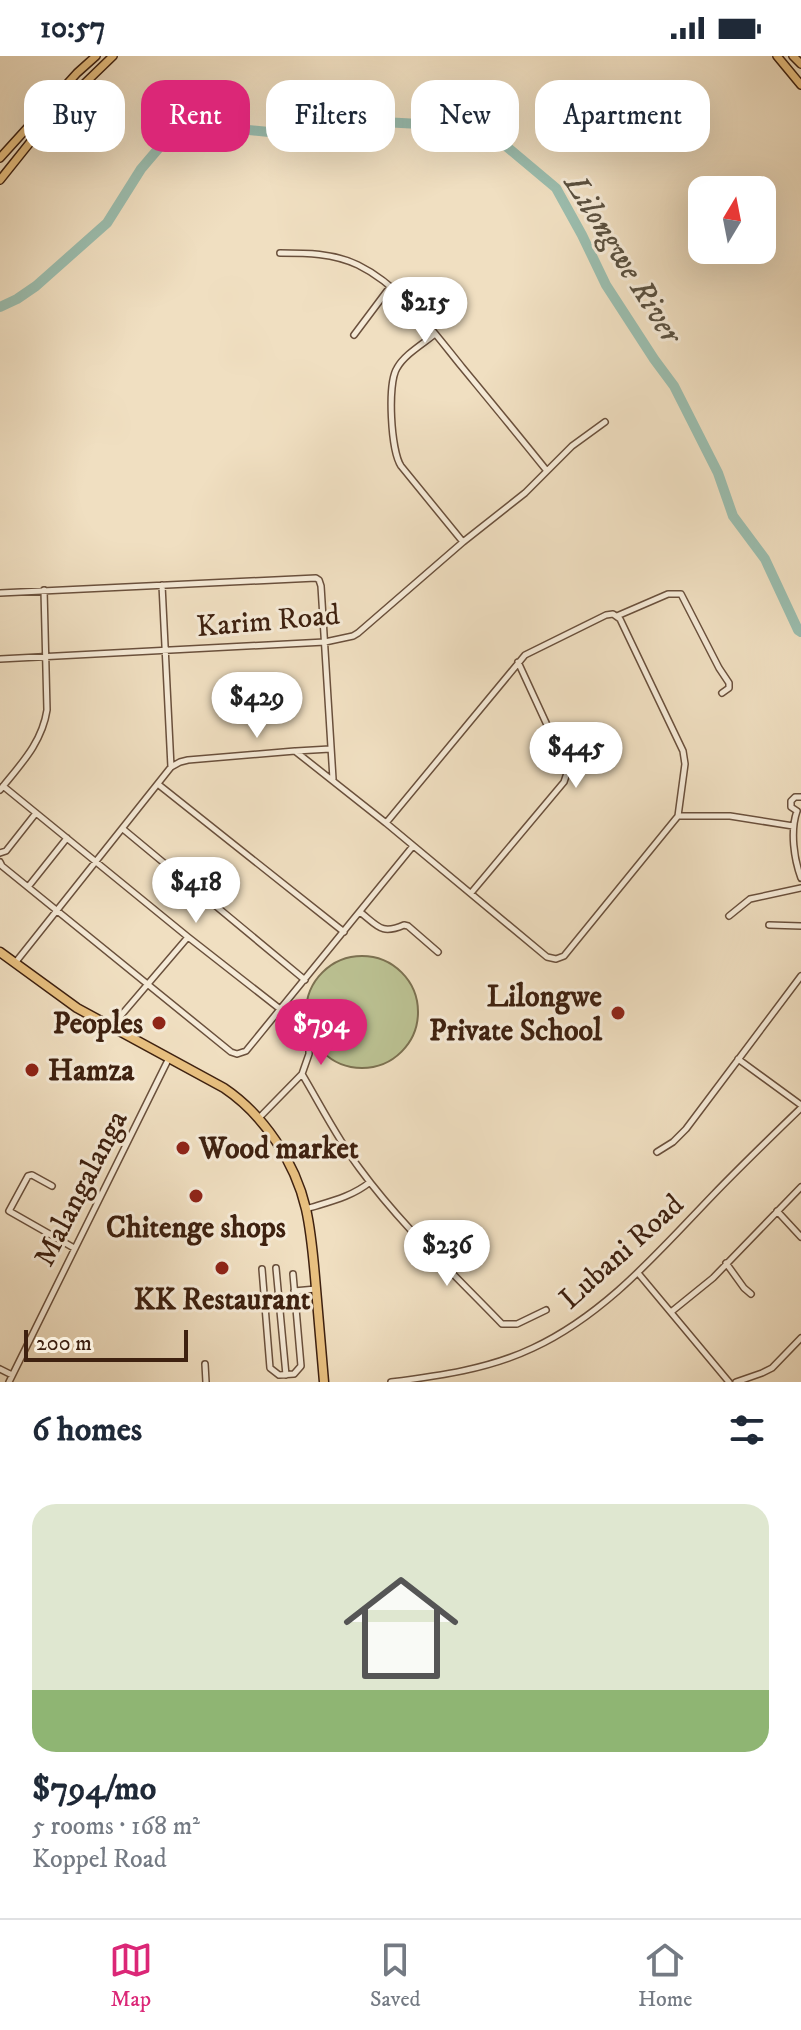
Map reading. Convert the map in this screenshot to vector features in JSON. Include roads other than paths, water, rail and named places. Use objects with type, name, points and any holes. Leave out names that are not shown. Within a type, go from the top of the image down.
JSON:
[{"type":"highway","points":[[0,952],[67,1002],[232,1094],[258,1119],[289,1164],[306,1209],[324,1382]]},
{"type":"main road","points":[[0,158],[96,56]]},
{"type":"main road","points":[[0,180],[52,115],[113,56]]},
{"type":"main road","points":[[777,56],[801,85]]},
{"type":"main road","points":[[793,56],[801,64]]},
{"type":"street","points":[[280,253],[316,253],[342,259],[371,272],[390,287],[435,334],[547,471]]},
{"type":"street","points":[[354,335],[390,287]]},
{"type":"street","points":[[435,334],[401,363],[394,375],[395,454],[401,466],[463,542]]},
{"type":"street","name":"Karim Road","points":[[0,659],[325,642],[353,636],[525,493],[572,446],[605,422]]},
{"type":"street","points":[[0,593],[316,578],[321,586],[333,780]]},
{"type":"street","points":[[162,585],[171,767]]},
{"type":"street","points":[[44,590],[45,723],[34,747],[2,788],[280,1009],[302,1030],[309,1046],[302,1074],[258,1119]]},
{"type":"street","points":[[386,823],[518,662],[534,649],[606,615],[617,616],[668,594],[681,594],[729,683],[729,688],[722,693]]},
{"type":"street","points":[[295,751],[547,957],[561,958],[678,816],[685,764],[683,751],[617,616]]},
{"type":"street","points":[[471,893],[564,782],[567,773],[518,662]]},
{"type":"street","points":[[15,963],[171,767],[188,760],[330,749]]},
{"type":"street","points":[[159,785],[344,932]]},
{"type":"street","points":[[801,797],[791,801],[791,807],[799,811],[793,826],[801,878]]},
{"type":"street","points":[[0,853],[6,851],[36,813]]},
{"type":"street","points":[[678,816],[730,816],[793,826]]},
{"type":"street","points":[[123,829],[305,980]]},
{"type":"street","points":[[28,887],[67,838]]},
{"type":"street","points":[[0,862],[237,1054],[246,1051],[413,846]]},
{"type":"street","points":[[729,916],[750,899],[801,888]]},
{"type":"street","points":[[360,912],[385,930],[408,926],[438,952]]},
{"type":"street","points":[[769,925],[801,926]]},
{"type":"street","points":[[111,1027],[188,937]]},
{"type":"street","points":[[657,1152],[686,1129],[801,976]]},
{"type":"street","name":"Malangalanga","points":[[9,1382],[169,1057]]},
{"type":"street","points":[[738,1059],[801,1106]]},
{"type":"street","points":[[302,1074],[370,1182],[400,1218],[503,1325],[517,1324],[546,1310]]},
{"type":"street","name":"Lubani Road","points":[[391,1382],[454,1372],[504,1359],[553,1338],[582,1319],[638,1273],[801,1106]]},
{"type":"street","points":[[52,1186],[32,1175],[28,1176],[9,1211],[74,1248]]},
{"type":"street","points":[[306,1209],[341,1198],[370,1182]]},
{"type":"street","points":[[671,1312],[701,1288],[801,1187]]},
{"type":"street","points":[[777,1211],[801,1237]]},
{"type":"street","points":[[726,1263],[751,1294]]},
{"type":"street","points":[[276,1268],[286,1375]]},
{"type":"street","points":[[262,1269],[270,1368],[275,1374],[297,1373],[301,1366],[293,1274]]},
{"type":"street","points":[[638,1273],[729,1382]]},
{"type":"street","points":[[294,1291],[316,1289]]},
{"type":"street","points":[[736,1382],[772,1368],[801,1338]]},
{"type":"street","points":[[205,1364],[206,1382]]},
{"type":"street","points":[[0,1369],[12,1375]]},
{"type":"waterway","name":"Lilongwe River","points":[[0,307],[36,286],[107,223],[141,169],[164,142],[190,124],[269,132],[383,122],[456,126],[501,142],[556,188],[606,285],[674,386],[718,473],[733,516],[765,559],[801,632]]},
{"type":"place","name":"Lilongwe Private School","points":[[618,1013]]},
{"type":"place","name":"Peoples","points":[[159,1023]]},
{"type":"place","name":"Hamza","points":[[32,1070]]},
{"type":"place","name":"Wood market","points":[[183,1148]]},
{"type":"place","name":"Chitenge shops","points":[[196,1196]]},
{"type":"place","name":"KK Restaurant","points":[[222,1268]]}]
